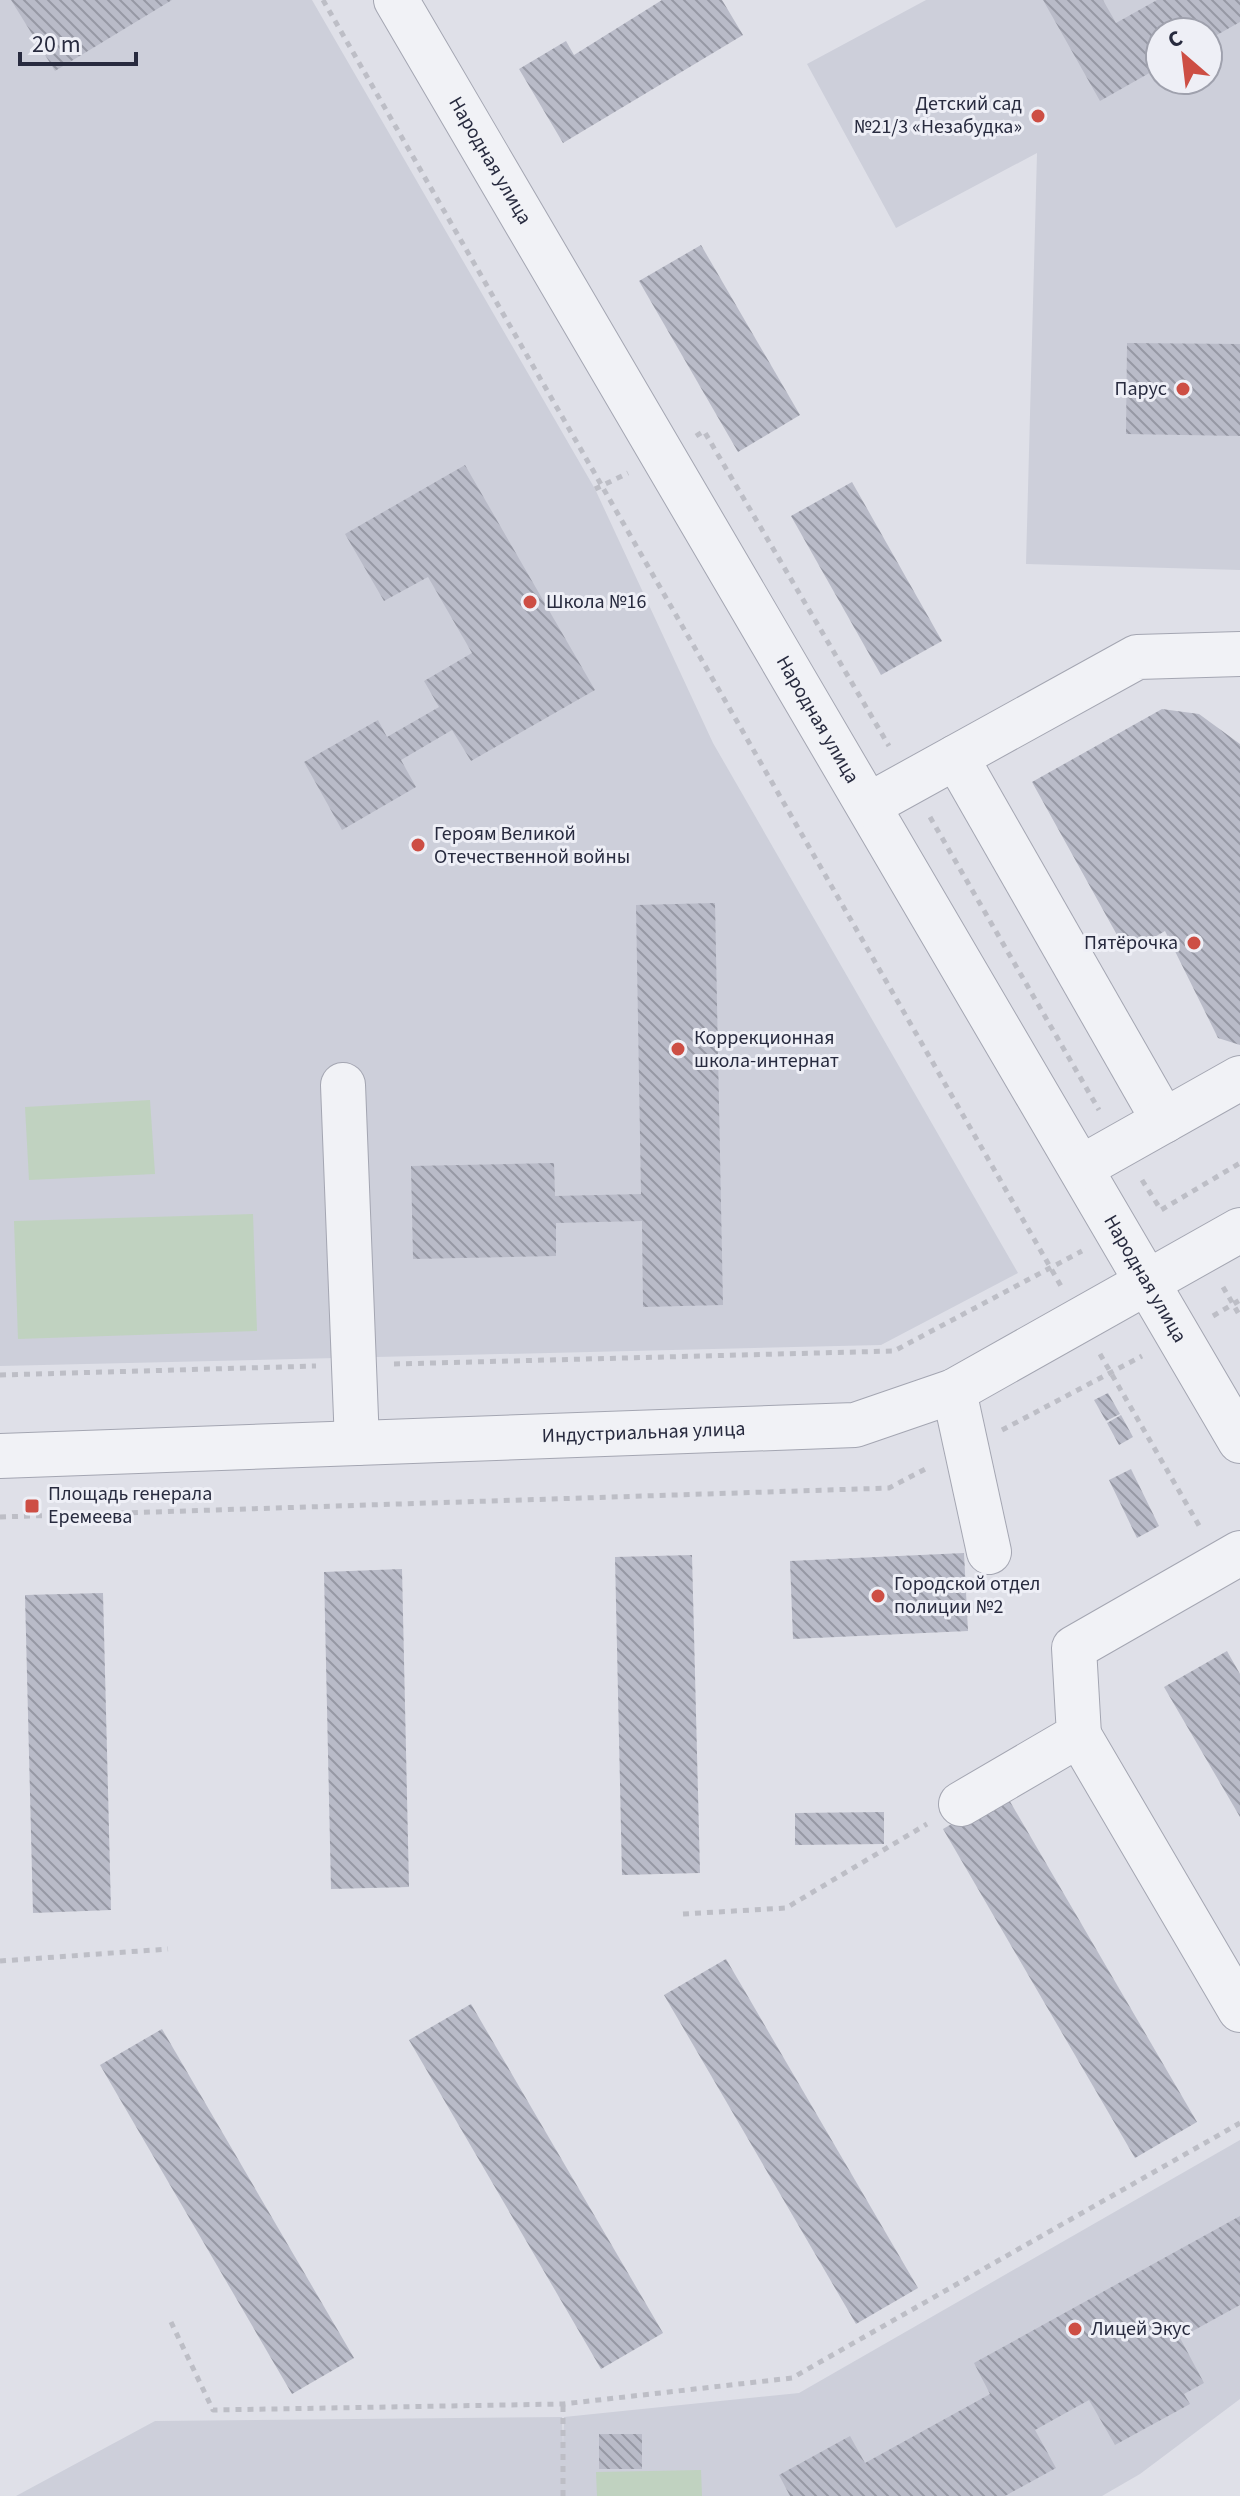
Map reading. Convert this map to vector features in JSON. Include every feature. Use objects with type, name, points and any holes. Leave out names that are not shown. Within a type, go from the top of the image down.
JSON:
[{"type":"street","name":"Народная улица","points":[[396,0],[1240,1441]]},
{"type":"street","points":[[869,805],[1137,657],[1240,654]]},
{"type":"street","points":[[956,757],[1164,1121]]},
{"type":"street","points":[[1082,1167],[1240,1078]]},
{"type":"street","points":[[343,1085],[357,1443]]},
{"type":"street","name":"Индустриальная улица","points":[[0,1456],[855,1425],[954,1391],[1240,1230]]},
{"type":"street","points":[[954,1391],[989,1552]]},
{"type":"street","points":[[1230,1559],[1074,1648],[1079,1735],[1240,2010]]},
{"type":"street","points":[[961,1804],[1079,1735]]},
{"type":"path","points":[[323,0],[1081,1320],[1230,1559]]},
{"type":"path","points":[[0,1375],[894,1351],[1161,1210]]},
{"type":"path","points":[[1001,1431],[1071,1395]]},
{"type":"path","points":[[0,1517],[889,1488],[931,1466]]},
{"type":"path","points":[[683,1914],[786,1908],[961,1804]]},
{"type":"path","points":[[0,1961],[168,1949]]},
{"type":"path","points":[[171,2322],[213,2410],[563,2404],[792,2378],[1240,2123]]},
{"type":"path","points":[[563,2404],[563,2496]]},
{"type":"shaded area","points":[[0,0],[312,0],[595,489],[713,743],[1018,1273],[881,1345],[0,1366]]},
{"type":"shaded area","points":[[926,0],[1240,0],[1240,570],[1026,564],[1037,153],[896,228],[807,64]]},
{"type":"shaded area","name":"Лицей Экус","points":[[1240,2140],[1240,2399],[1140,2474],[1102,2496],[16,2496],[155,2421],[562,2417],[563,2447],[564,2417],[799,2393]]},
{"type":"green space","points":[[150,1100],[155,1174],[29,1180],[25,1107]]},
{"type":"green space","points":[[253,1214],[257,1331],[18,1339],[14,1221]]},
{"type":"green space","points":[[701,2470],[702,2496],[597,2496],[596,2472]]},
{"type":"building","points":[[11,0],[172,0],[55,71]]},
{"type":"building","points":[[662,0],[722,0],[743,35],[563,143],[519,69],[566,41],[574,55]]},
{"type":"building","points":[[1043,0],[1103,0],[1116,23],[1157,0],[1240,0],[1240,22],[1224,31],[1224,16],[1144,16],[1144,76],[1100,101]]},
{"type":"building","points":[[701,245],[800,415],[738,452],[639,281]]},
{"type":"building","name":"Парус","points":[[1127,343],[1240,344],[1240,436],[1126,434]]},
{"type":"building","points":[[465,465],[595,690],[471,761],[452,730],[401,760],[416,787],[342,830],[304,762],[378,720],[387,737],[439,707],[424,681],[472,653],[428,577],[384,601],[345,534]]},
{"type":"building","points":[[852,482],[942,641],[881,675],[791,516]]},
{"type":"building","points":[[1162,709],[1199,714],[1240,744],[1240,1045],[1218,1038],[1165,931],[1127,953],[1032,782]]},
{"type":"building","name":"Коррекционная школа-интернат","points":[[715,903],[723,1305],[643,1307],[642,1221],[556,1223],[556,1256],[413,1259],[411,1166],[554,1163],[555,1196],[641,1194],[636,905]]},
{"type":"building","points":[[1108,1393],[1120,1414],[1106,1421],[1094,1400]]},
{"type":"building","points":[[1121,1415],[1133,1437],[1119,1445],[1107,1423]]},
{"type":"building","points":[[1131,1469],[1159,1526],[1137,1538],[1109,1480]]},
{"type":"building","name":"Городской отдел полиции №2","points":[[964,1553],[968,1631],[793,1639],[790,1561]]},
{"type":"building","points":[[692,1555],[700,1873],[622,1875],[615,1557]]},
{"type":"building","points":[[402,1569],[409,1887],[331,1889],[324,1572]]},
{"type":"building","points":[[103,1593],[111,1910],[33,1913],[25,1595]]},
{"type":"building","points":[[1227,1651],[1240,1674],[1240,1817],[1164,1687]]},
{"type":"building","points":[[1005,1793],[1197,2122],[1135,2158],[943,1829]]},
{"type":"building","points":[[884,1812],[884,1844],[795,1845],[795,1813]]},
{"type":"building","points":[[726,1959],[918,2288],[856,2324],[664,1995]]},
{"type":"building","points":[[471,2004],[663,2333],[601,2369],[409,2040]]},
{"type":"building","points":[[162,2029],[354,2358],[292,2394],[100,2065]]},
{"type":"building","points":[[1240,2216],[1240,2305],[1180,2338],[1204,2383],[1184,2394],[1190,2404],[1115,2445],[1089,2400],[1035,2430],[1056,2468],[1005,2496],[790,2496],[779,2475],[850,2436],[865,2463],[990,2394],[974,2363]]},
{"type":"building","points":[[599,2434],[642,2434],[642,2469],[599,2469]]},
{"type":"place","name":"Детский сад №21/3 «Незабудка»","points":[[1038,116]]},
{"type":"place","name":"Парус","points":[[1183,389]]},
{"type":"place","name":"Школа №16","points":[[530,602]]},
{"type":"place","name":"Героям Великой Отечественной войны","points":[[418,845]]},
{"type":"place","name":"Пятёрочка","points":[[1194,943]]},
{"type":"place","name":"Коррекционная школа-интернат","points":[[678,1049]]},
{"type":"place","name":"Площадь генерала Еремеева","points":[[32,1506]]},
{"type":"place","name":"Городской отдел полиции №2","points":[[878,1596]]},
{"type":"place","name":"Лицей Экус","points":[[1075,2329]]}]
